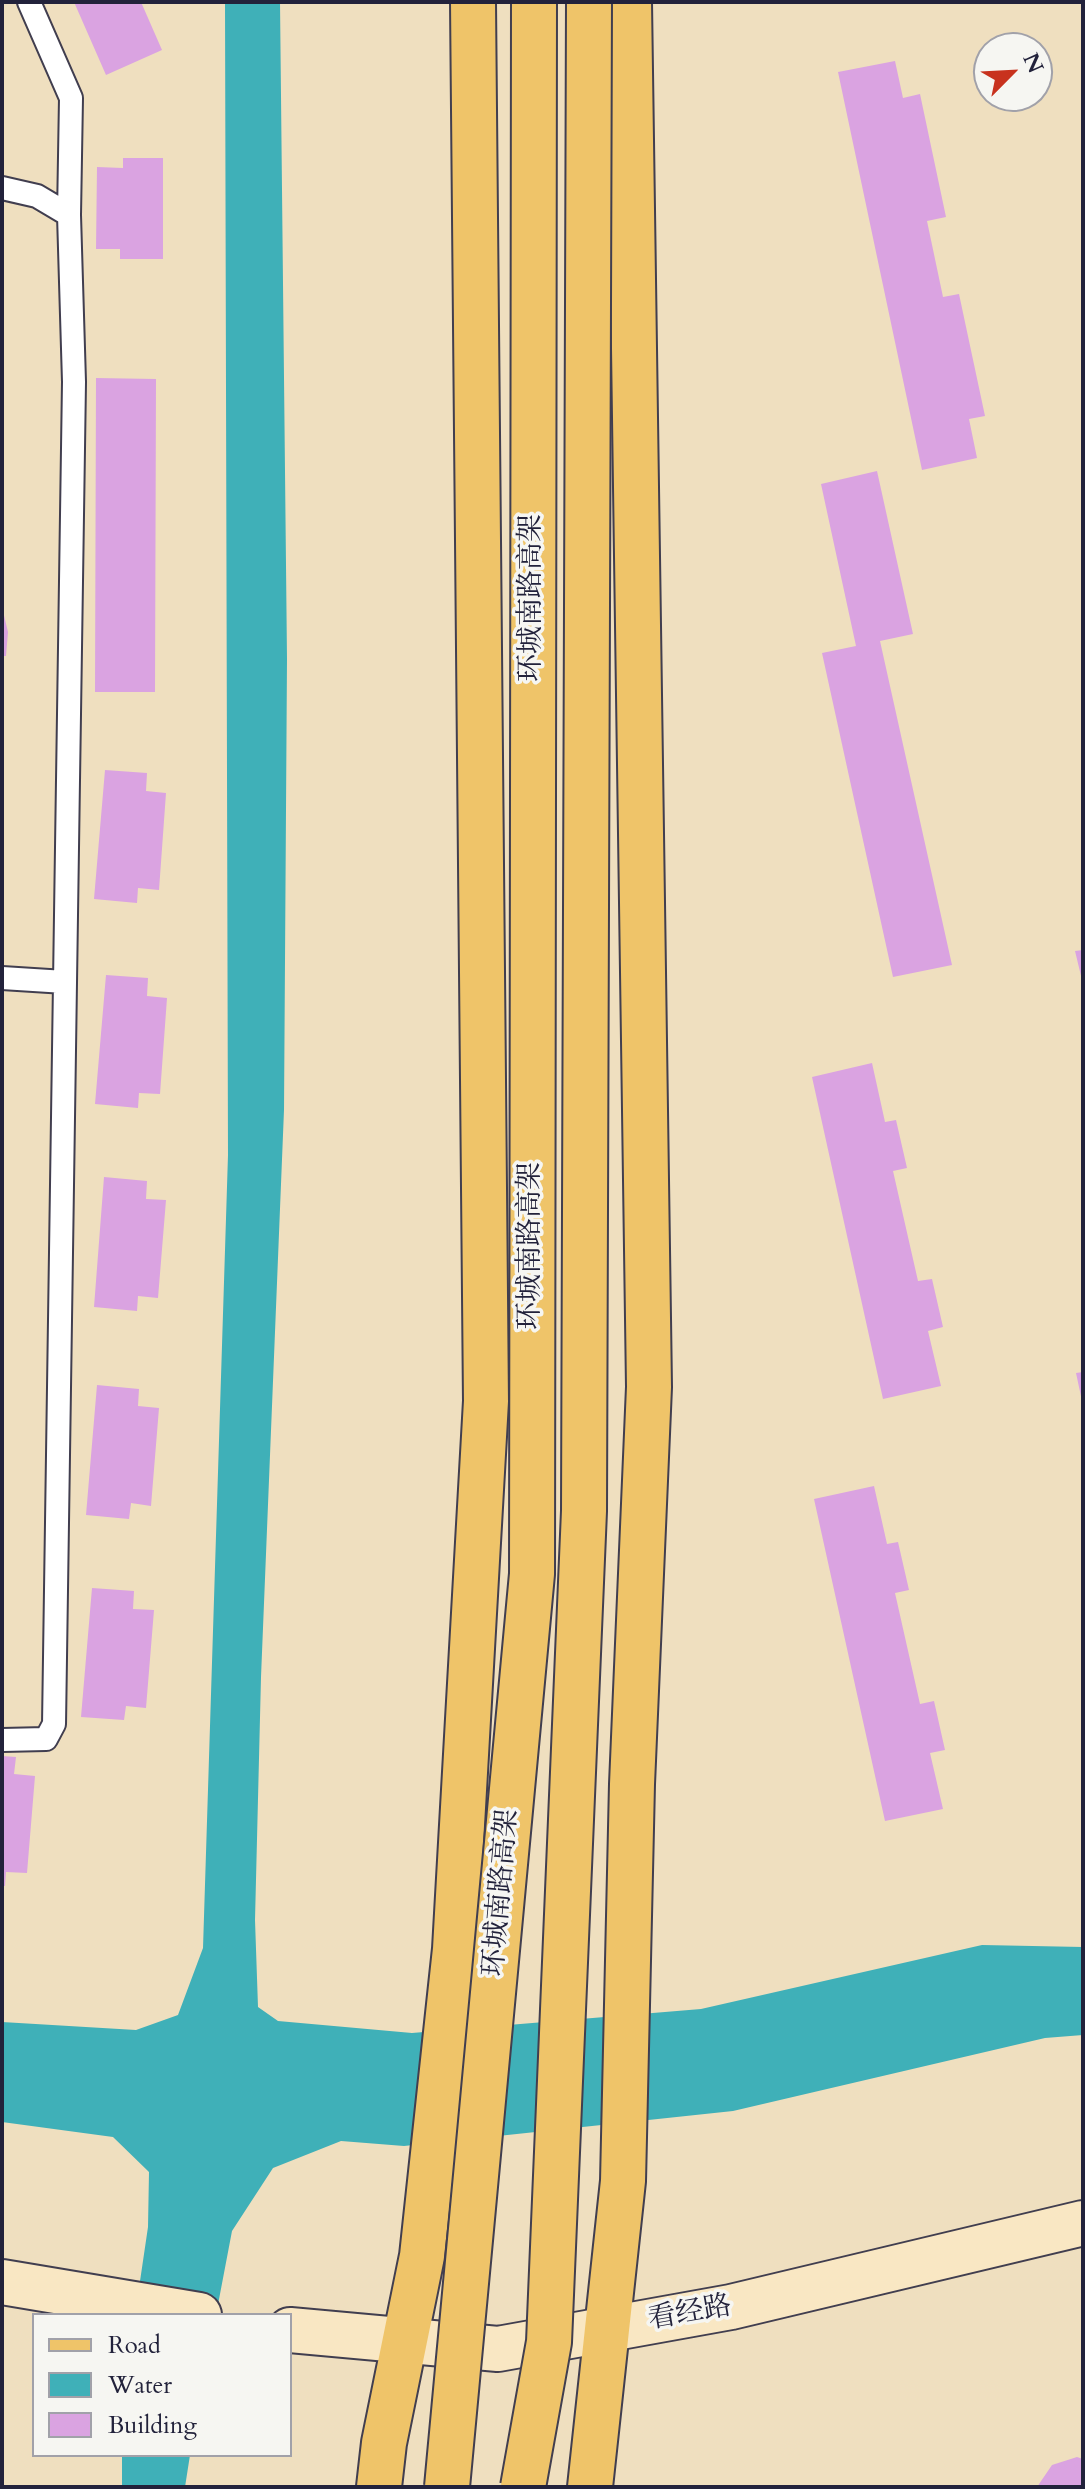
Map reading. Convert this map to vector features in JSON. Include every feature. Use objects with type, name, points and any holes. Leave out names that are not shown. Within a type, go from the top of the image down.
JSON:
[{"type":"main road","points":[[379,2487],[384,2443],[422,2256],[455,1949],[486,1401],[473,2]]},
{"type":"main road","name":"环城南路高架","points":[[447,2487],[532,1574],[534,2]]},
{"type":"main road","name":"环城南路高架","points":[[523,2487],[549,2342],[584,1511],[589,2]]},
{"type":"main road","points":[[590,2487],[623,2181],[632,1784],[649,1387],[629,2]]},
{"type":"main road","name":"看经路","points":[[292,2330],[498,2349],[731,2307],[1083,2223]]},
{"type":"main road","points":[[2,2282],[184,2312]]},
{"type":"lane","points":[[2,1740],[46,1739],[54,1724],[74,382],[69,215],[71,98],[29,2]]},
{"type":"lane","points":[[2,188],[37,196],[69,215]]},
{"type":"lane","points":[[2,978],[65,982]]},
{"type":"water","points":[[225,2],[280,2],[287,659],[284,1110],[261,1677],[255,1920],[258,2007],[278,2021],[412,2033],[701,2009],[982,1945],[1083,1947],[1083,2035],[1045,2038],[733,2111],[404,2146],[341,2141],[273,2168],[232,2231],[216,2313],[135,2313],[148,2227],[149,2172],[113,2137],[2,2122],[2,2022],[136,2030],[178,2015],[203,1948],[228,1155]]},
{"type":"water","points":[[122,2457],[190,2457],[185,2487],[122,2487]]},
{"type":"building","points":[[74,2],[141,2],[162,50],[106,75]]},
{"type":"building","points":[[895,61],[903,98],[920,94],[946,217],[927,221],[943,297],[959,294],[985,416],[969,419],[977,458],[922,470],[838,72]]},
{"type":"building","points":[[123,158],[163,158],[163,259],[120,259],[120,249],[96,249],[97,167],[123,168]]},
{"type":"building","points":[[96,378],[156,379],[155,692],[95,692]]},
{"type":"building","points":[[877,471],[913,634],[880,641],[952,965],[893,977],[822,653],[856,646],[821,484]]},
{"type":"building","points":[[2,607],[8,632],[6,656],[2,656]]},
{"type":"building","points":[[105,770],[147,773],[146,791],[166,793],[159,890],[138,888],[137,903],[94,899]]},
{"type":"building","points":[[1083,950],[1083,980],[1082,980],[1075,951]]},
{"type":"building","points":[[106,975],[148,978],[147,996],[167,998],[160,1094],[139,1093],[138,1108],[95,1104]]},
{"type":"building","points":[[872,1063],[885,1122],[896,1120],[907,1168],[893,1171],[918,1281],[932,1279],[943,1327],[928,1331],[941,1386],[883,1399],[812,1077]]},
{"type":"building","points":[[104,1177],[147,1181],[146,1199],[166,1200],[158,1298],[138,1296],[137,1311],[94,1307]]},
{"type":"building","points":[[1083,1372],[1083,1401],[1082,1401],[1076,1373]]},
{"type":"building","points":[[97,1385],[139,1389],[138,1406],[159,1408],[151,1506],[131,1503],[129,1519],[86,1515]]},
{"type":"building","points":[[874,1486],[887,1544],[898,1542],[909,1590],[895,1593],[920,1704],[934,1701],[945,1750],[930,1753],[943,1809],[885,1821],[814,1499]]},
{"type":"building","points":[[92,1588],[134,1591],[133,1609],[154,1610],[146,1708],[126,1706],[124,1720],[81,1717]]},
{"type":"building","points":[[2,1756],[16,1757],[14,1774],[35,1776],[27,1873],[6,1872],[5,1886],[2,1886]]},
{"type":"building","points":[[1077,2457],[1083,2459],[1083,2487],[1037,2487],[1052,2465]]}]
